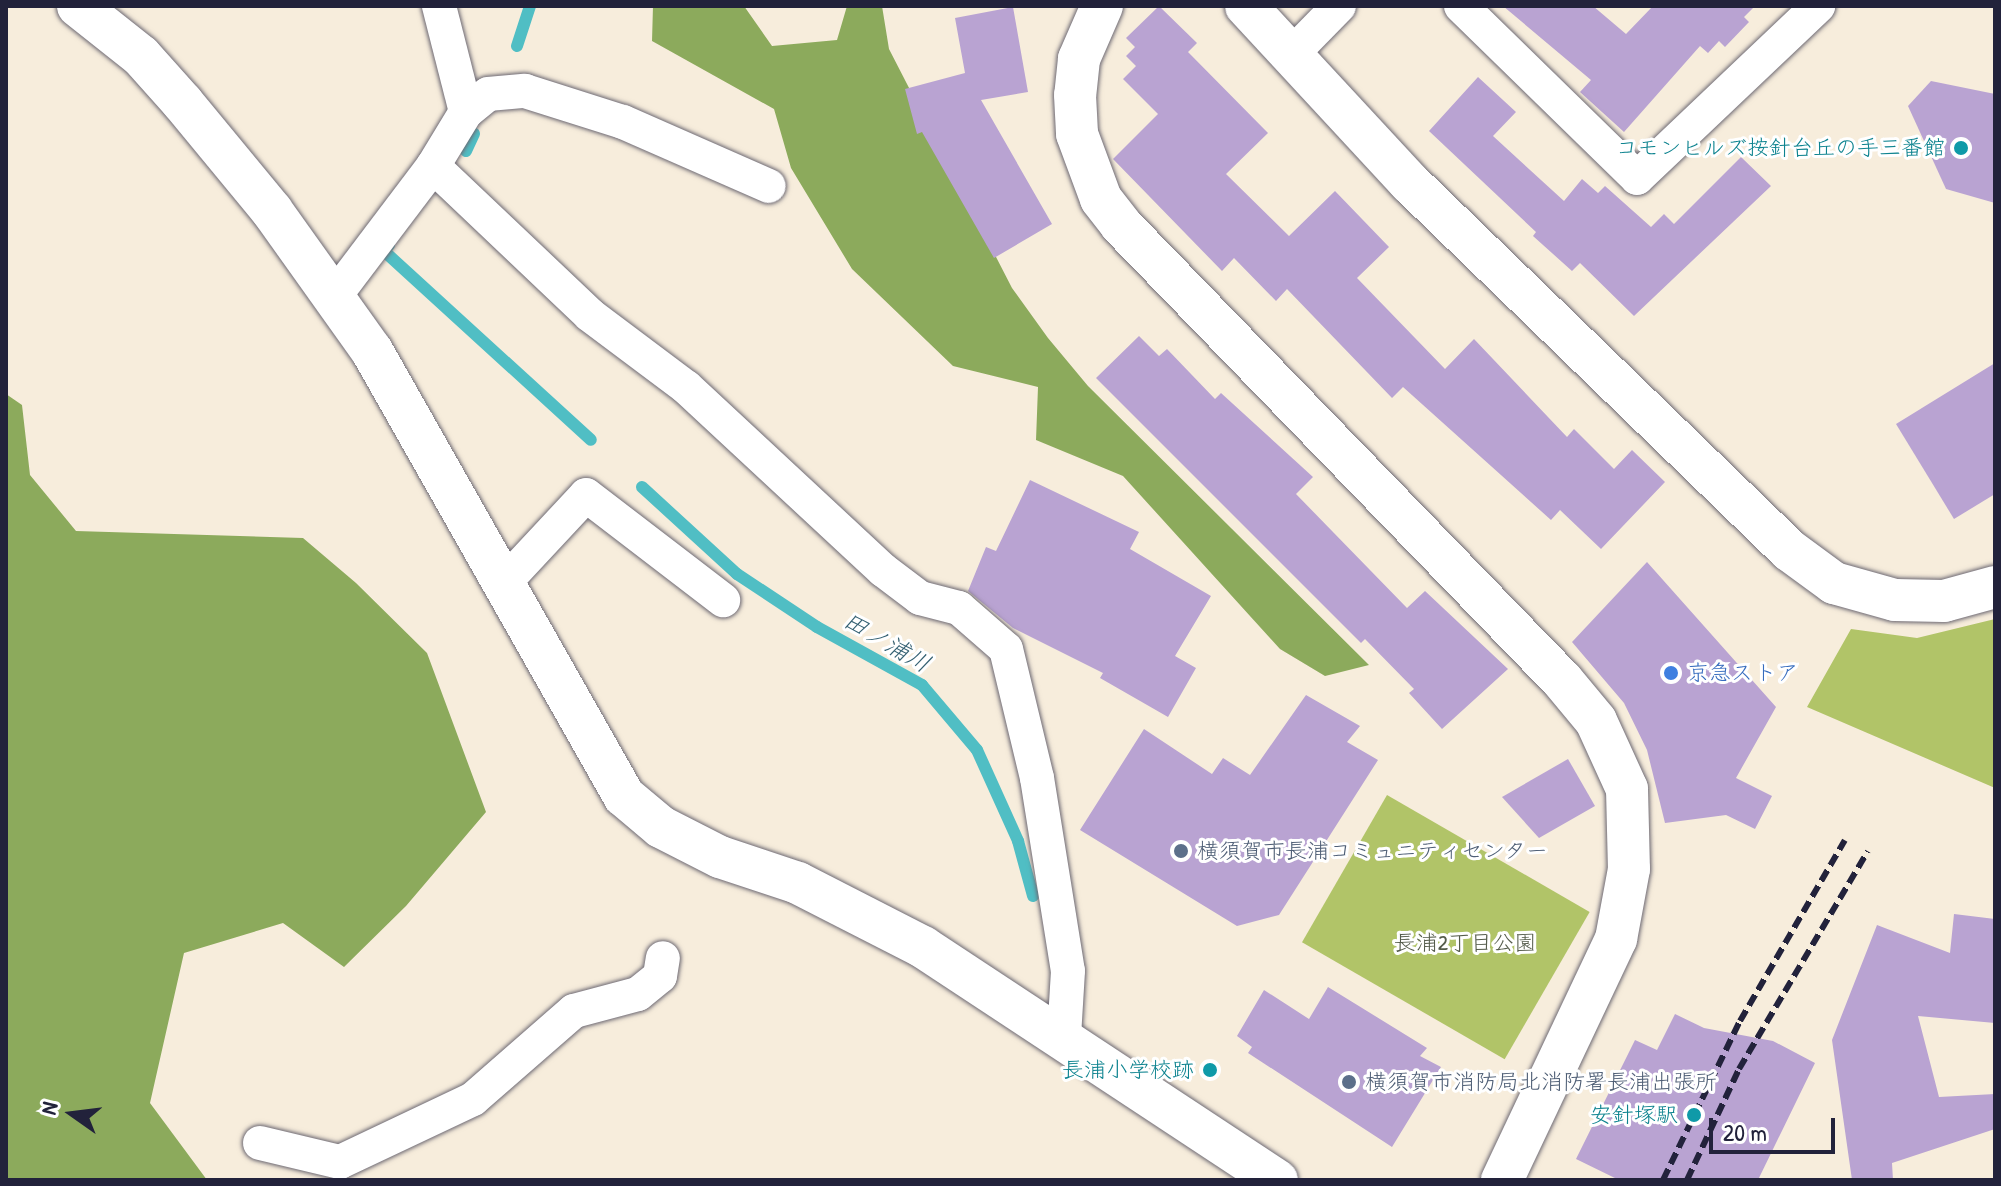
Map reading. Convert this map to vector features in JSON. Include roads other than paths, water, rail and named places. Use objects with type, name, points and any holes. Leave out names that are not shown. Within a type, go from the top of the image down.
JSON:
[{"type":"street","points":[[78,6],[141,56],[183,103],[272,211],[372,351],[624,796],[661,827],[720,857],[798,883],[909,940],[1064,1037],[1277,1180]]},
{"type":"street","points":[[439,6],[466,112]]},
{"type":"street","points":[[1102,6],[1079,59],[1075,95],[1077,134],[1101,199],[1121,225],[1562,680],[1596,721],[1627,789],[1629,869],[1616,939],[1502,1180]]},
{"type":"street","points":[[1246,6],[1409,182],[1789,550],[1834,583],[1895,600],[1944,601],[1995,587]]},
{"type":"street","points":[[1290,56],[1339,6]]},
{"type":"street","points":[[1461,6],[1637,178],[1812,8]]},
{"type":"street","points":[[334,297],[433,166],[466,112],[488,94],[525,91],[623,122],[769,186]]},
{"type":"street","points":[[433,166],[590,315],[686,387],[883,570],[920,598],[959,608],[1006,649],[1037,778],[1068,971],[1064,1037]]},
{"type":"street","points":[[504,583],[586,495],[723,600]]},
{"type":"street","points":[[260,1143],[340,1162],[473,1099],[574,1011],[638,994],[660,976],[663,958]]},
{"type":"waterway","name":"田ノ浦川","points":[[517,46],[530,6]]},
{"type":"waterway","points":[[466,151],[474,134]]},
{"type":"waterway","name":"田ノ浦川","points":[[389,245],[384,251],[591,440]]},
{"type":"waterway","name":"田ノ浦川","points":[[642,487],[737,574],[817,627],[922,685],[977,750],[1018,841],[1033,896]]},
{"type":"railway","points":[[1663,1180],[1740,1021],[1845,840]]},
{"type":"railway","points":[[1687,1180],[1739,1069],[1868,851]]},
{"type":"place","name":"コモンヒルズ按針台丘の手三番館","points":[[1961,148]]},
{"type":"place","name":"京急ストア","points":[[1671,673]]},
{"type":"place","name":"横須賀市長浦コミュニティセンター","points":[[1181,851]]},
{"type":"place","name":"長浦小学校跡","points":[[1210,1070]]},
{"type":"place","name":"横須賀市消防局北消防署長浦出張所","points":[[1349,1082]]},
{"type":"place","name":"安針塚駅","points":[[1694,1115]]},
{"type":"park label","name":"長浦2丁目公園","points":[[1465,943]]}]
